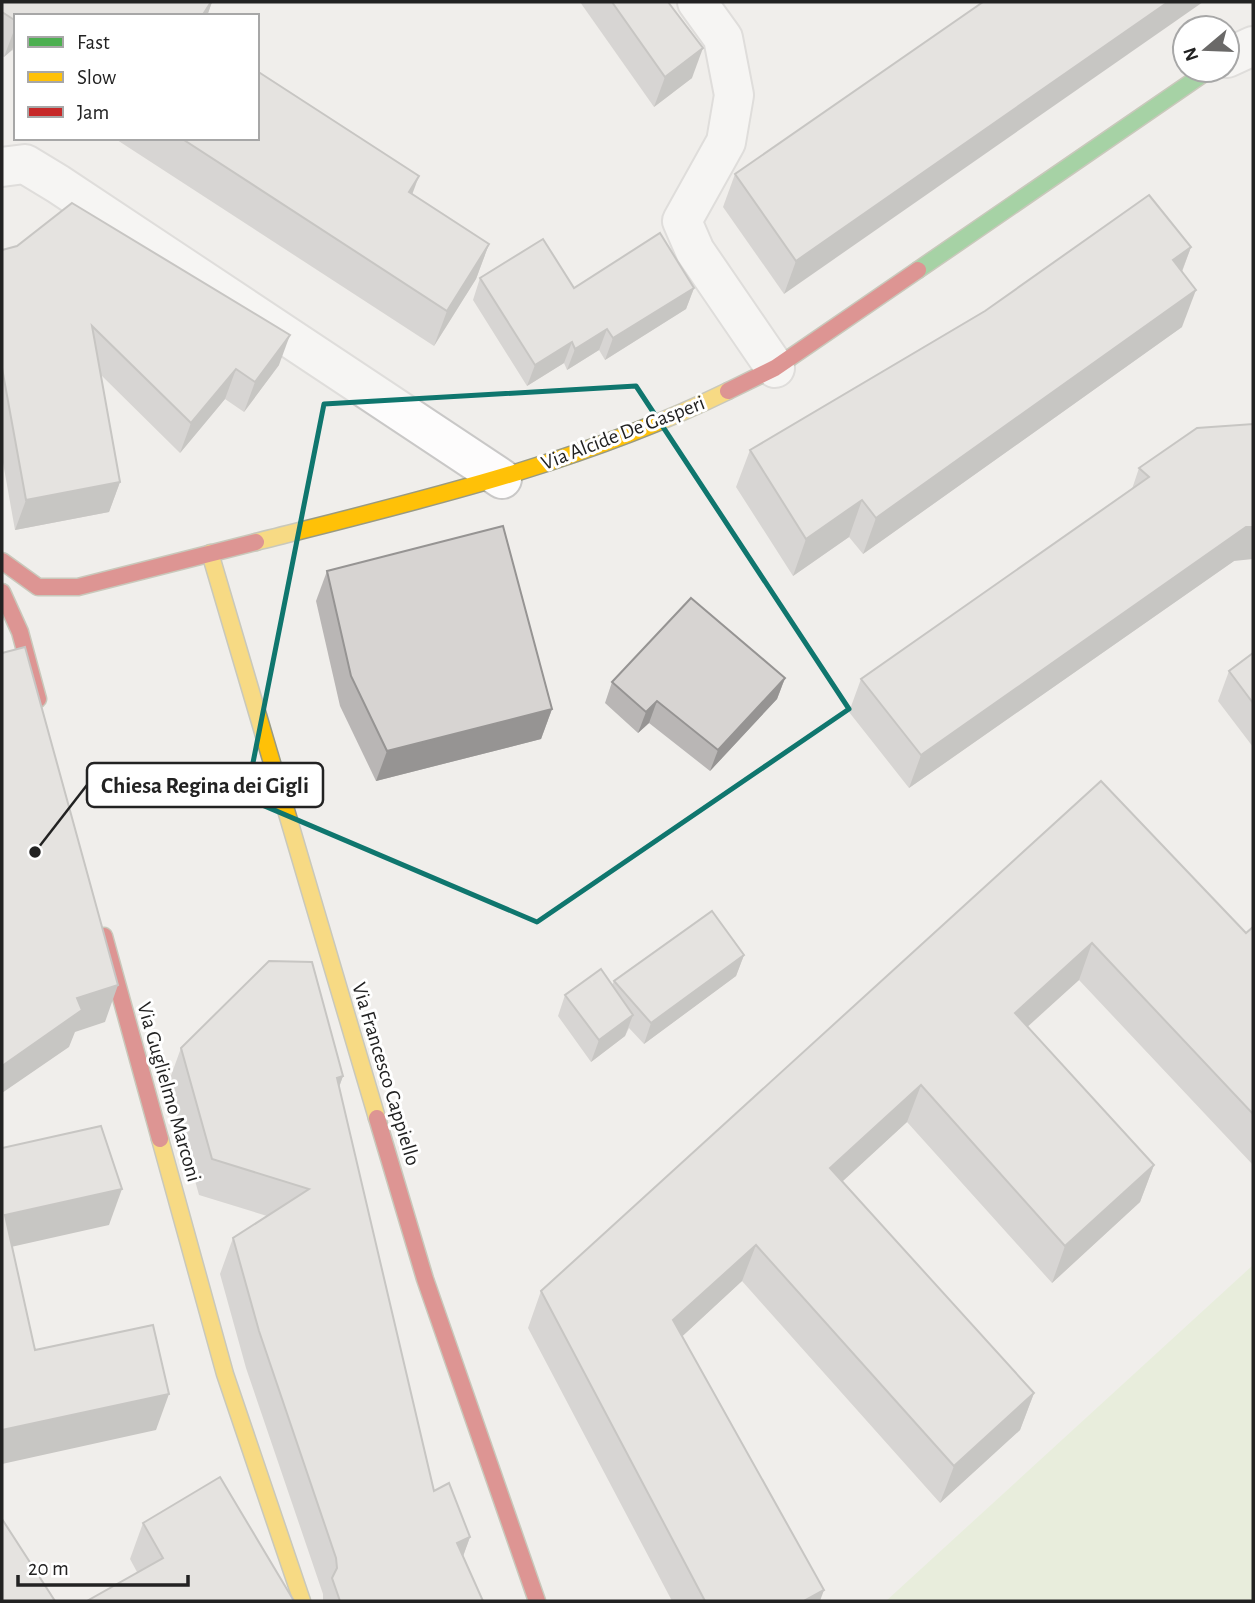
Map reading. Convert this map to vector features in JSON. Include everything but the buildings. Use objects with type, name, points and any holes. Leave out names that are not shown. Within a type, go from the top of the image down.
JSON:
[{"type":"street","points":[[697,2],[723,38],[734,95],[726,142],[682,221],[695,251],[775,368]]},
{"type":"street","name":"Via Alcide De Gasperi","points":[[2,561],[38,587],[78,587],[502,479],[665,422],[775,368],[1189,84]]},
{"type":"street","points":[[2,167],[25,164],[502,479]]},
{"type":"street","name":"Via Francesco Cappiello","points":[[210,553],[425,1279],[537,1601]]},
{"type":"street","points":[[2,592],[20,632],[42,713]]},
{"type":"street","name":"Via Guglielmo Marconi","points":[[98,915],[225,1374],[302,1601]]},
{"type":"highlighted area","points":[[636,386],[849,709],[537,922],[246,798],[324,404]]},
{"type":"green space","points":[[1253,1265],[1253,1601],[886,1601]]},
{"type":"traffic: fast","points":[[918,270],[1189,84]]},
{"type":"traffic: slow","points":[[256,542],[437,495],[556,460],[672,417],[728,391]]},
{"type":"traffic: slow","points":[[210,553],[377,1118]]},
{"type":"traffic: slow","points":[[160,1139],[225,1374],[302,1601]]},
{"type":"traffic: jam","points":[[728,391],[775,368],[918,270]]},
{"type":"traffic: jam","points":[[2,561],[38,587],[78,587],[256,542]]},
{"type":"traffic: jam","points":[[2,592],[20,632],[38,699]]},
{"type":"traffic: jam","points":[[104,936],[160,1139]]},
{"type":"traffic: jam","points":[[377,1118],[425,1279],[537,1601]]},
{"type":"place","name":"Chiesa Regina dei Gigli","points":[[35,852]]}]
